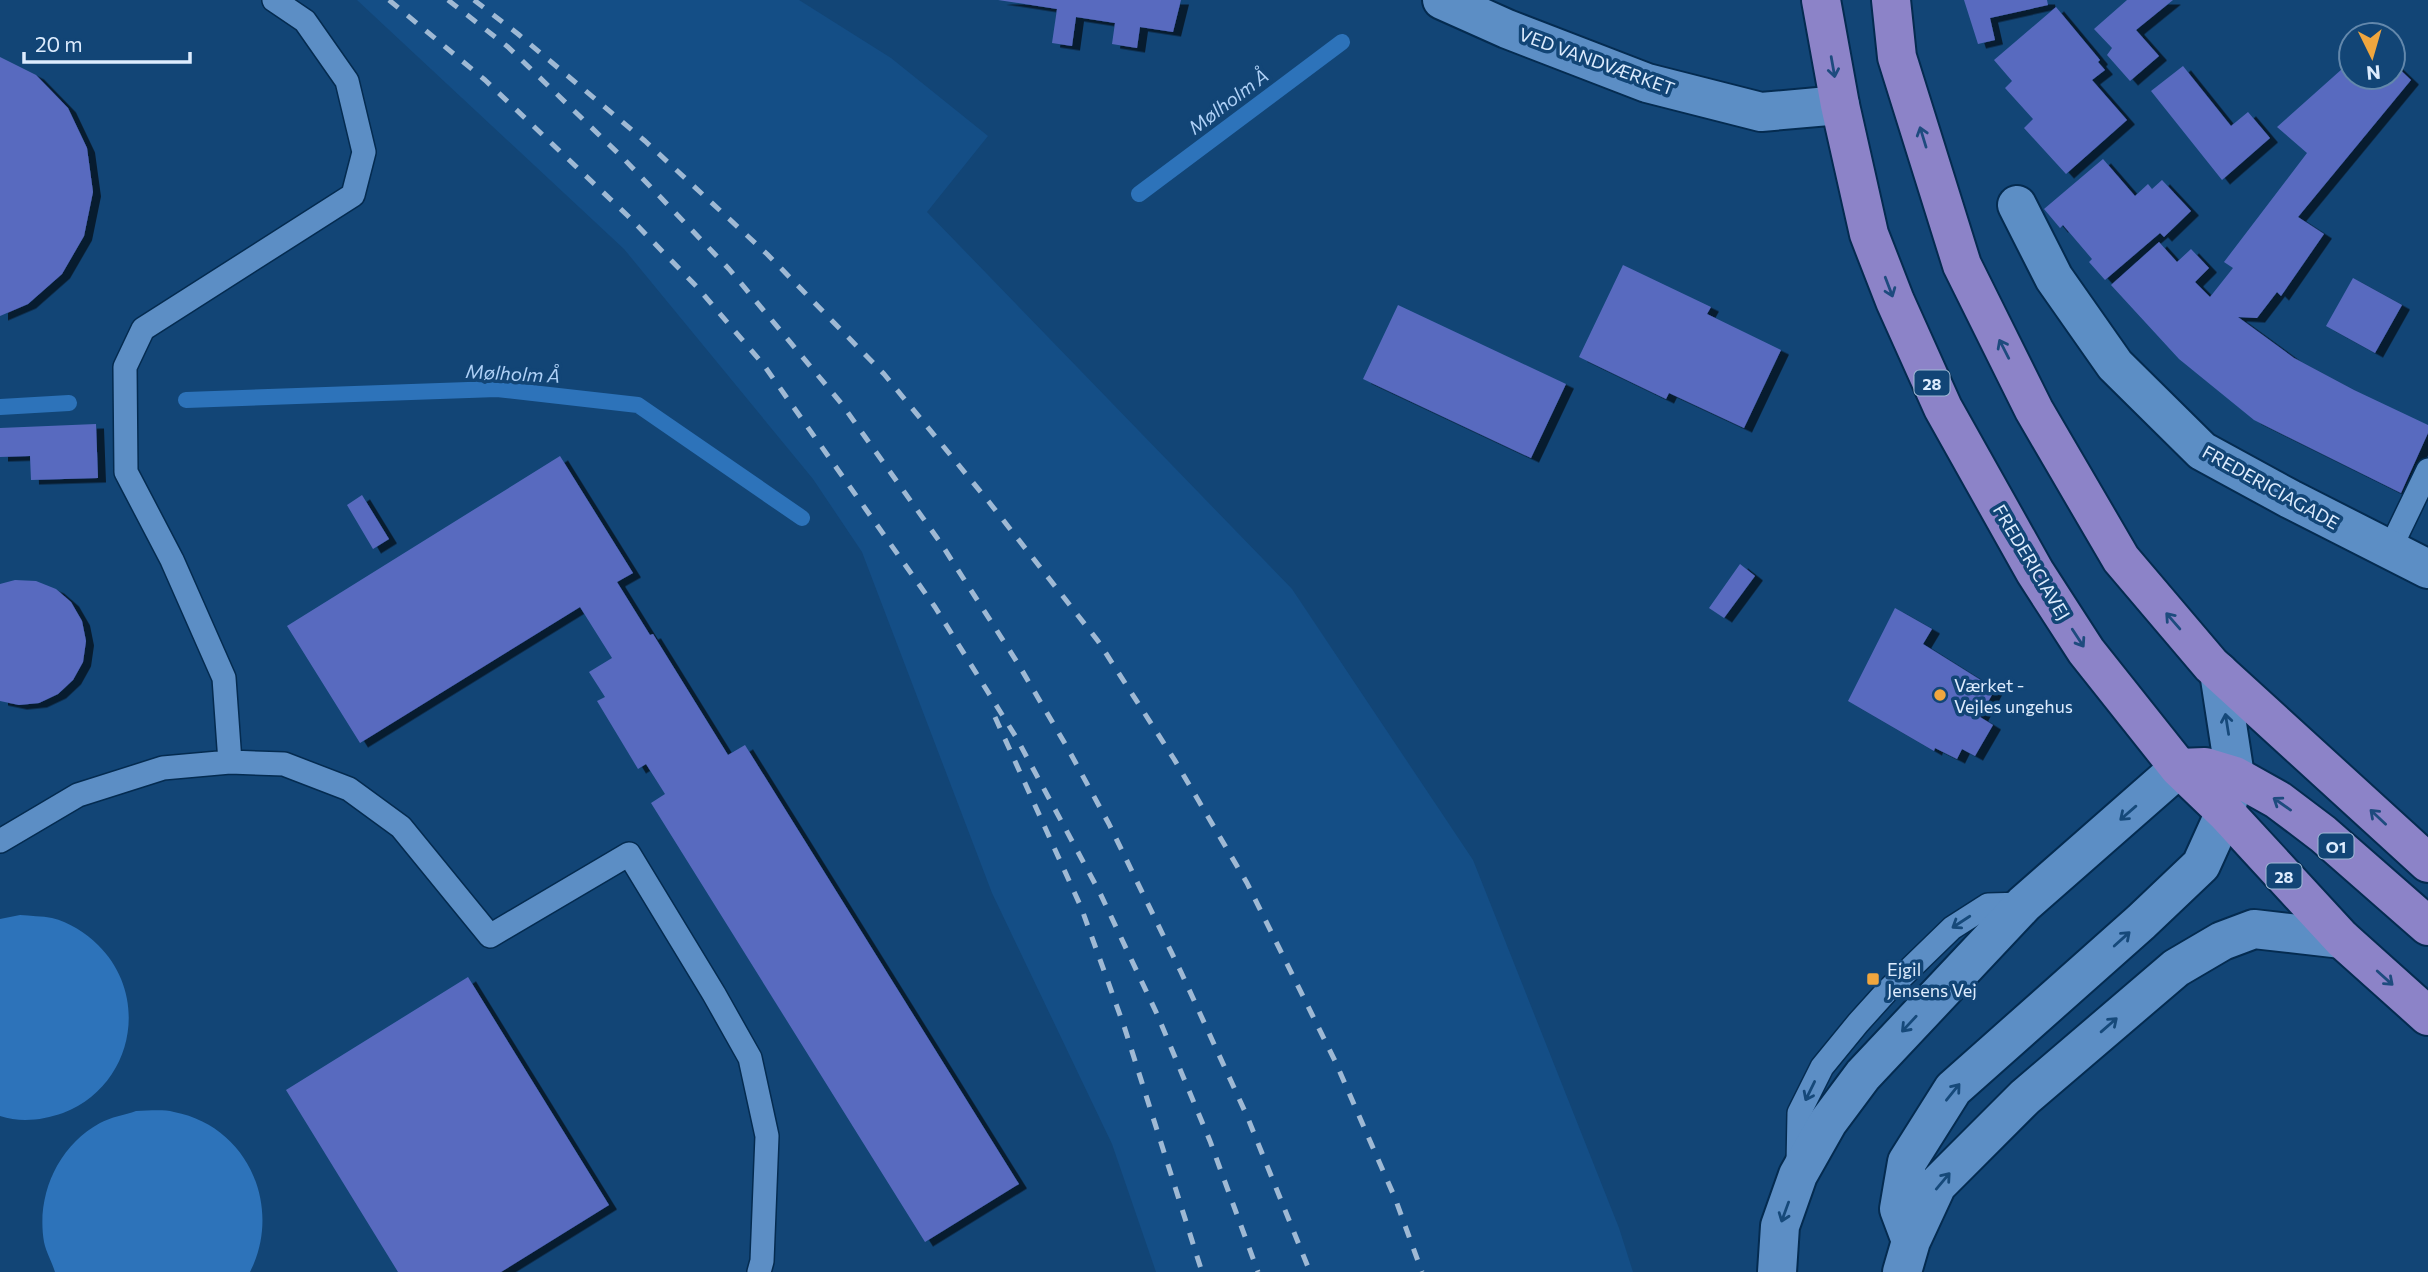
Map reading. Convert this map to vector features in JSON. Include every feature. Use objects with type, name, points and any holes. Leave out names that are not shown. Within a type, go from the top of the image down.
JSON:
[{"type":"main road","name":"VED VANDVÆRKET","points":[[1442,0],[1507,29],[1660,86],[1761,112],[1840,105]]},
{"type":"main road","name":"FREDERICIAVEJ","points":[[1821,0],[1840,105],[1869,234],[1895,302],[1943,408],[2035,572],[2086,651],[2179,768],[2225,812],[2342,939],[2428,1016]]},
{"type":"main road","points":[[1891,0],[1897,57],[1962,265],[2034,410],[2121,559],[2219,671],[2428,863]]},
{"type":"main road","name":"FREDERICIAGADE","points":[[2017,205],[2054,278],[2115,365],[2202,451],[2428,569]]},
{"type":"main road","points":[[1907,1256],[1899,1209],[1907,1162],[1953,1089],[2201,865],[2225,812],[2235,776],[2219,671]]},
{"type":"main road","name":"O1","points":[[2179,768],[2205,767],[2235,776],[2278,800],[2323,834],[2428,926]]},
{"type":"main road","points":[[1777,1272],[1780,1226],[1798,1175],[1828,1122],[1863,1075],[2024,904],[2179,768]]},
{"type":"main road","points":[[1907,1256],[1937,1185],[2025,1097],[2176,968],[2222,941],[2254,929],[2342,939]]},
{"type":"lane","points":[[230,762],[224,678],[172,560],[126,472],[125,367],[143,329],[353,195],[363,152],[347,81],[305,21],[274,0]]},
{"type":"lane","points":[[2389,551],[2428,470]]},
{"type":"lane","points":[[0,841],[78,795],[163,768],[230,762],[284,764],[349,789],[401,827],[490,936],[629,854],[714,993],[750,1058],[767,1136],[762,1261],[759,1272]]},
{"type":"shaded area","points":[[357,0],[799,0],[891,58],[988,136],[927,212],[1292,589],[1473,860],[1619,1228],[1633,1272],[1156,1272],[1112,1144],[992,893],[862,552],[813,479],[624,249]]},
{"type":"shaded area","points":[[20,915],[58,920],[77,928],[98,945],[115,966],[125,989],[129,1014],[127,1038],[119,1062],[105,1083],[87,1100],[63,1113],[32,1120],[0,1116],[0,919]]},
{"type":"shaded area","points":[[136,1111],[169,1111],[200,1120],[222,1134],[239,1152],[252,1173],[260,1197],[262,1222],[259,1247],[250,1272],[55,1272],[45,1246],[42,1224],[43,1207],[53,1174],[72,1145],[85,1133],[104,1121]]},
{"type":"building","points":[[998,0],[1181,0],[1173,32],[1140,27],[1137,48],[1112,44],[1115,23],[1076,17],[1072,46],[1052,43],[1057,9]]},
{"type":"building","points":[[1964,0],[2047,0],[2048,5],[1990,18],[1995,40],[1978,44]]},
{"type":"building","points":[[2127,0],[2173,0],[2136,30],[2159,56],[2130,81],[2107,55],[2112,48],[2094,29]]},
{"type":"building","points":[[2056,7],[2100,60],[2098,62],[2105,70],[2092,80],[2127,120],[2066,174],[2024,128],[2033,119],[2005,88],[2012,81],[1994,60]]},
{"type":"building","points":[[0,57],[36,75],[68,108],[87,148],[93,192],[84,236],[62,274],[28,304],[0,316]]},
{"type":"building","points":[[2183,66],[2231,126],[2248,112],[2270,138],[2222,180],[2151,91]]},
{"type":"building","points":[[2337,73],[2337,91],[2402,91],[2298,217],[2324,234],[2281,296],[2277,292],[2257,318],[2238,317],[2294,358],[2428,425],[2428,433],[2401,493],[2254,420],[2179,359],[2111,285],[2159,242],[2177,262],[2191,249],[2209,268],[2195,282],[2210,297],[2233,268],[2224,262],[2307,153],[2277,127]]},
{"type":"building","points":[[2103,159],[2135,196],[2148,184],[2152,189],[2162,180],[2191,211],[2164,237],[2160,233],[2105,280],[2089,262],[2092,259],[2063,225],[2060,228],[2044,209]]},
{"type":"building","points":[[1623,265],[1711,307],[1707,314],[1781,350],[1744,428],[1669,393],[1666,399],[1579,357]]},
{"type":"building","points":[[2353,278],[2402,305],[2375,353],[2326,326]]},
{"type":"building","points":[[1398,305],[1566,384],[1531,458],[1363,379]]},
{"type":"building","points":[[96,424],[98,478],[31,480],[30,456],[0,457],[0,428]]},
{"type":"building","points":[[560,456],[633,573],[617,582],[650,635],[653,634],[728,755],[745,745],[1019,1184],[925,1242],[651,803],[665,794],[646,764],[638,769],[597,701],[605,697],[589,672],[612,658],[580,607],[360,743],[287,626]]},
{"type":"building","points":[[362,495],[389,539],[373,549],[347,505]]},
{"type":"building","points":[[1740,564],[1755,576],[1724,618],[1709,608]]},
{"type":"building","points":[[15,580],[36,581],[56,589],[71,602],[82,621],[86,641],[83,662],[73,680],[58,694],[39,703],[19,705],[0,701],[0,584]]},
{"type":"building","points":[[1895,608],[1932,629],[1923,644],[1995,689],[1980,717],[1993,725],[1975,756],[1962,749],[1957,759],[1935,748],[1934,751],[1848,701]]},
{"type":"building","points":[[468,977],[609,1205],[501,1272],[398,1272],[286,1090]]},
{"type":"waterway","name":"Mølholm Å","points":[[1139,194],[1342,42]]},
{"type":"waterway","name":"Mølholm Å","points":[[186,400],[497,389],[638,405],[802,518]]},
{"type":"waterway","name":"Mølholm Å","points":[[0,407],[69,403]]},
{"type":"railway","points":[[389,0],[485,80],[628,216],[697,287],[763,364],[935,607],[1016,737],[1100,893],[1157,1014],[1210,1141],[1258,1272]]},
{"type":"railway","points":[[448,0],[508,47],[623,158],[729,269],[841,403],[940,542],[1017,662],[1109,824],[1247,1116],[1310,1272]]},
{"type":"railway","points":[[474,0],[645,141],[767,254],[884,374],[1098,641],[1174,759],[1247,883],[1336,1063],[1395,1198],[1422,1272]]},
{"type":"railway","points":[[995,717],[1081,907],[1124,1026],[1202,1272]]},
{"type":"place","name":"Værket - Vejles ungehus","points":[[1940,695]]},
{"type":"place","name":"Ejgil Jensens Vej","points":[[1873,979]]}]
